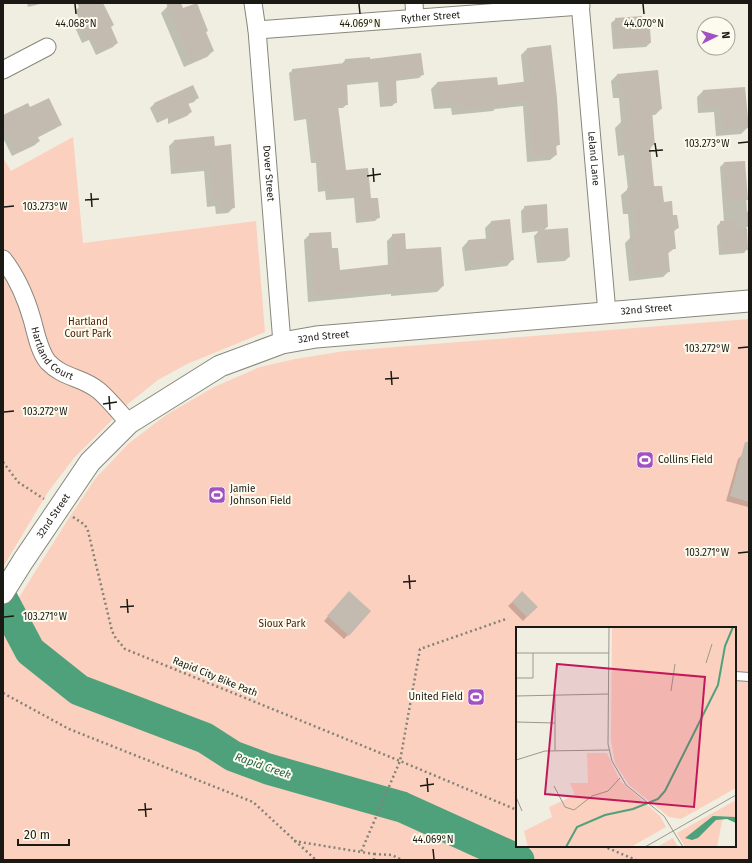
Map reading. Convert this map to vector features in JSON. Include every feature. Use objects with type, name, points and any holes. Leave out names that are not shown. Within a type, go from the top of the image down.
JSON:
[{"type":"street","name":"Dover Street","points":[[253,3],[258,30],[282,343]]},
{"type":"street","name":"Ryther Street","points":[[258,30],[415,10],[580,5]]},
{"type":"street","name":"Leland Lane","points":[[580,5],[607,313]]},
{"type":"street","points":[[3,70],[48,47]]},
{"type":"street","name":"Hartland Court","points":[[3,259],[21,288],[32,318],[39,344],[47,361],[62,373],[82,380],[98,390],[129,423]]},
{"type":"street","name":"32nd Street","points":[[3,592],[90,462],[129,423],[220,366],[282,343],[316,337],[749,301]]},
{"type":"lane","points":[[736,676],[749,677]]},
{"type":"path","name":"Rapid City Bike Path","points":[[3,462],[18,482],[84,525],[88,531],[112,631],[125,649],[516,810]]},
{"type":"path","points":[[361,852],[400,761],[420,649],[506,619]]},
{"type":"path","points":[[3,693],[69,729],[253,802],[316,860]]},
{"type":"path","points":[[293,840],[374,854],[392,855],[402,860]]},
{"type":"path","points":[[605,847],[636,860]]},
{"type":"path","points":[[374,854],[374,860]]},
{"type":"green space","name":"Hartland Court Park","points":[[73,137],[83,243],[256,221],[265,332],[187,364],[158,380],[129,403],[74,458],[48,492],[3,567],[3,158],[11,171]]},
{"type":"green space","name":"Sioux Park","points":[[749,319],[749,860],[3,860],[3,623],[95,479],[128,444],[166,415],[214,387],[260,367],[295,359],[345,351]]},
{"type":"building","points":[[77,3],[103,3],[114,25],[111,27],[118,43],[100,52],[93,36],[87,39],[76,18],[83,15]]},
{"type":"building","points":[[166,3],[181,3],[183,8],[197,3],[214,51],[190,62]]},
{"type":"building","points":[[642,16],[642,28],[650,28],[651,43],[617,46],[615,18]]},
{"type":"building","points":[[551,45],[557,98],[560,145],[556,145],[557,155],[532,157],[528,101],[500,104],[500,106],[458,110],[457,103],[439,104],[437,82],[497,77],[498,85],[530,81],[527,48]]},
{"type":"building","points":[[421,53],[424,75],[396,78],[397,103],[384,104],[382,78],[347,82],[348,105],[338,105],[346,170],[368,168],[371,198],[378,198],[380,218],[360,220],[357,195],[329,196],[328,188],[322,188],[320,159],[315,160],[309,116],[297,117],[292,69],[345,63],[345,59],[370,57],[370,59]]},
{"type":"building","points":[[658,70],[662,109],[652,110],[655,145],[650,145],[654,186],[662,186],[664,202],[672,201],[673,215],[677,215],[679,228],[674,229],[676,249],[668,249],[670,272],[635,275],[630,236],[636,236],[634,209],[628,209],[627,188],[634,188],[630,150],[624,150],[621,121],[627,120],[624,92],[619,93],[617,74]]},
{"type":"building","points":[[193,85],[199,98],[188,103],[192,112],[172,121],[172,115],[162,120],[154,103]]},
{"type":"building","points":[[745,87],[749,128],[722,130],[720,106],[704,108],[703,90]]},
{"type":"building","points":[[49,98],[62,125],[37,136],[40,141],[16,153],[3,126],[3,115],[28,103],[30,107]]},
{"type":"building","points":[[214,136],[215,146],[231,144],[235,208],[221,209],[221,201],[212,201],[210,166],[176,169],[174,140]]},
{"type":"building","points":[[745,161],[748,200],[726,201],[724,162]]},
{"type":"building","points":[[547,204],[548,227],[526,229],[524,206]]},
{"type":"building","points":[[510,219],[514,260],[471,265],[468,240],[493,238],[491,221]]},
{"type":"building","points":[[737,220],[738,229],[747,228],[748,250],[722,251],[720,221]]},
{"type":"building","points":[[568,228],[570,257],[540,259],[538,230]]},
{"type":"building","points":[[331,232],[332,248],[338,248],[340,270],[394,264],[392,234],[405,233],[406,249],[441,247],[444,286],[314,296],[309,233]]},
{"type":"building","points":[[745,442],[749,442],[749,502],[730,496]]},
{"type":"building","points":[[349,591],[371,611],[349,636],[327,616]]},
{"type":"building","points":[[522,591],[538,607],[527,617],[512,602]]},
{"type":"waterway","name":"Rapid Creek","points":[[3,600],[30,651],[79,690],[205,738],[233,756],[268,769],[402,807],[519,860]]},
{"type":"place","name":"Collins Field","points":[[645,460]]},
{"type":"place","name":"Jamie Johnson Field","points":[[217,495]]},
{"type":"place","name":"United Field","points":[[476,697]]}]
